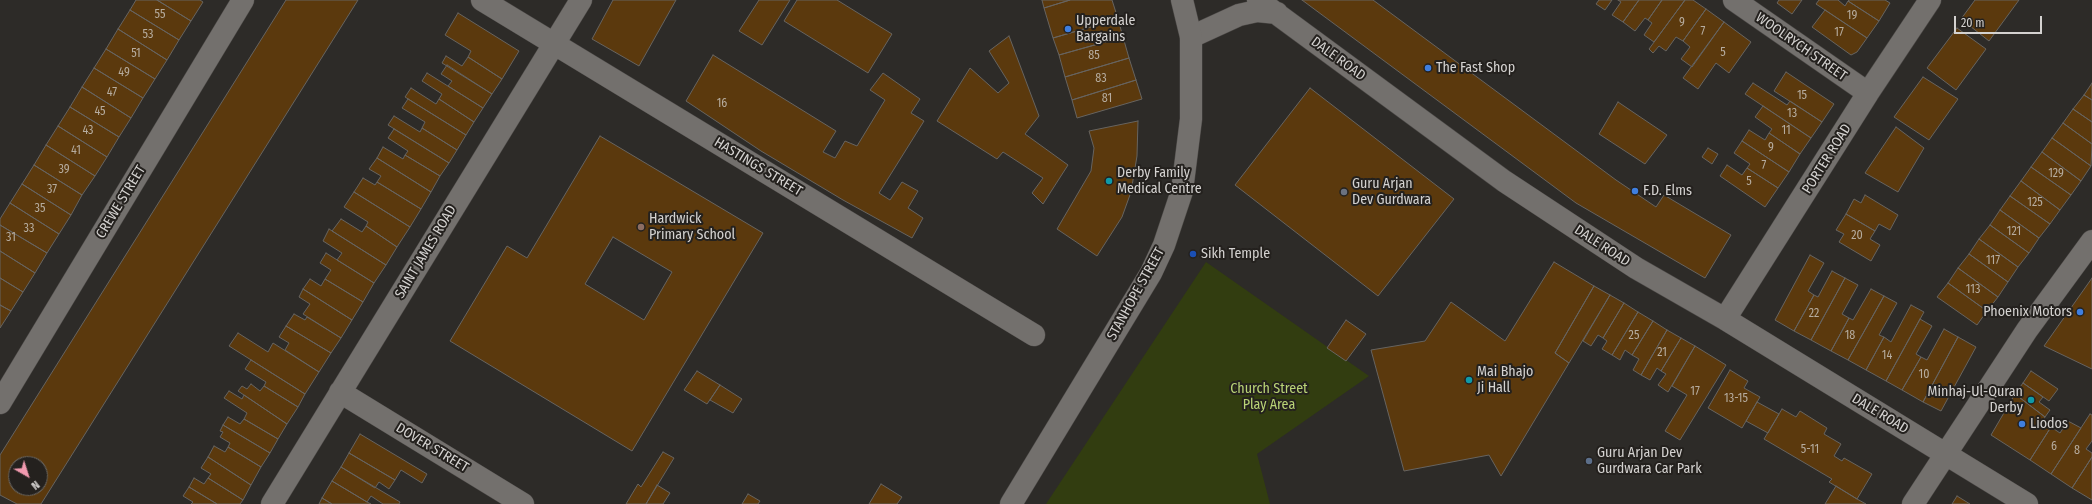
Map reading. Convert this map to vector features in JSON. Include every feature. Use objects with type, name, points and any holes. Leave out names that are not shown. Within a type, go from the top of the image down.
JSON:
[{"type":"street","name":"CREWE STREET","points":[[0,403],[243,0]]},
{"type":"street","name":"HASTINGS STREET","points":[[482,0],[1034,335]]},
{"type":"street","name":"SAINT JAMES ROAD","points":[[272,504],[581,0]]},
{"type":"street","name":"STANHOPE STREET","points":[[1011,504],[1151,273],[1164,245],[1182,191],[1191,119],[1191,38],[1182,0]]},
{"type":"street","name":"DALE ROAD","points":[[1258,0],[1504,181],[1636,268],[1725,319],[2027,504]]},
{"type":"street","name":"WOOLRYCH STREET","points":[[1734,0],[1868,93]]},
{"type":"street","name":"PORTER ROAD","points":[[1725,319],[1868,93],[1930,0]]},
{"type":"street","points":[[1191,38],[1239,15],[1257,11],[1277,13]]},
{"type":"street","points":[[1912,504],[2027,330],[2092,240]]},
{"type":"street","name":"DOVER STREET","points":[[340,392],[523,504]]},
{"type":"green space","name":"Church Street Play Area","points":[[1206,262],[1369,376],[1257,454],[1270,504],[1046,504]]},
{"type":"building","points":[[136,0],[157,0],[191,21],[179,40],[130,10]]},
{"type":"building","points":[[157,0],[200,0],[203,2],[191,21]]},
{"type":"building","points":[[286,0],[358,0],[48,493],[48,456],[8,456],[8,496],[46,496],[41,504],[17,504],[0,495],[0,455]]},
{"type":"building","points":[[613,0],[676,0],[639,66],[592,39]]},
{"type":"building","points":[[759,0],[790,0],[762,45],[739,31]]},
{"type":"building","points":[[797,0],[837,0],[892,34],[868,73],[784,21]]},
{"type":"building","points":[[1042,0],[1070,0],[1044,8]]},
{"type":"building","name":"Upperdale Bargains","points":[[1070,0],[1112,0],[1118,19],[1053,38],[1044,8]]},
{"type":"building","points":[[1302,0],[1373,0],[1616,180],[1656,207],[1664,195],[1731,235],[1705,278],[1576,203]]},
{"type":"building","points":[[1599,0],[1612,0],[1605,10],[1596,4]]},
{"type":"building","points":[[1618,0],[1639,0],[1623,22],[1612,15],[1621,2]]},
{"type":"building","points":[[1639,0],[1662,0],[1648,20],[1645,18],[1635,31],[1623,22]]},
{"type":"building","points":[[1662,0],[1685,0],[1654,42],[1644,35],[1652,23],[1648,20]]},
{"type":"building","points":[[1685,0],[1693,0],[1706,9],[1683,41],[1676,37],[1666,51],[1659,46],[1653,53],[1649,49]]},
{"type":"building","points":[[1779,0],[1802,0],[1792,14],[1777,3]]},
{"type":"building","points":[[1819,0],[1838,0],[1845,6],[1848,1],[1879,21],[1867,38],[1816,4]]},
{"type":"building","points":[[1885,0],[1890,3],[1879,21],[1848,1]]},
{"type":"building","points":[[1975,0],[2019,0],[1989,41],[1961,19]]},
{"type":"building","points":[[1706,9],[1724,22],[1692,67],[1681,59],[1690,47],[1683,41]]},
{"type":"building","points":[[130,10],[179,40],[167,60],[118,29]]},
{"type":"building","points":[[1825,10],[1867,38],[1857,52],[1851,55],[1812,27]]},
{"type":"building","points":[[458,13],[519,51],[502,79],[468,57],[471,51],[445,35]]},
{"type":"building","points":[[1118,19],[1123,37],[1059,55],[1053,38]]},
{"type":"building","points":[[1724,22],[1751,42],[1729,73],[1716,63],[1698,89],[1683,78]]},
{"type":"building","points":[[1957,28],[1986,49],[1956,90],[1927,68]]},
{"type":"building","points":[[118,29],[167,60],[155,79],[106,49]]},
{"type":"building","points":[[1009,36],[1039,116],[1025,134],[1068,165],[1043,204],[1032,193],[1043,178],[1003,152],[997,159],[937,121],[970,68],[998,93],[1009,83],[989,51]]},
{"type":"building","points":[[1123,37],[1129,58],[1065,77],[1059,55]]},
{"type":"building","points":[[106,49],[155,79],[143,98],[94,68]]},
{"type":"building","points":[[713,55],[836,131],[823,152],[835,158],[845,141],[857,146],[885,100],[870,90],[883,73],[920,99],[911,113],[924,121],[879,193],[890,200],[902,182],[918,191],[908,208],[923,218],[912,238],[843,200],[761,151],[686,101]]},
{"type":"building","points":[[446,56],[462,66],[468,57],[502,79],[492,94],[442,63]]},
{"type":"building","points":[[1129,58],[1136,80],[1072,100],[1065,77]]},
{"type":"building","points":[[447,65],[492,94],[483,108],[448,86],[452,81],[441,74]]},
{"type":"building","points":[[94,68],[143,98],[131,118],[82,87]]},
{"type":"building","points":[[1786,72],[1834,104],[1822,122],[1774,91]]},
{"type":"building","points":[[427,73],[483,108],[474,122],[439,99],[442,94],[422,81]]},
{"type":"building","points":[[1923,77],[1958,99],[1929,140],[1894,117]]},
{"type":"building","points":[[1136,80],[1142,99],[1077,118],[1072,100]]},
{"type":"building","points":[[1753,83],[1787,105],[1790,101],[1822,122],[1811,138],[1745,94]]},
{"type":"building","points":[[2092,83],[2092,100],[2084,95]]},
{"type":"building","points":[[82,87],[131,118],[119,137],[70,107]]},
{"type":"building","points":[[411,88],[436,104],[439,99],[474,122],[466,135],[405,97]]},
{"type":"building","name":"Guru Arjan Dev Gurdwara","points":[[1310,88],[1454,199],[1378,296],[1235,185]]},
{"type":"building","points":[[2084,95],[2092,100],[2092,122],[2073,109]]},
{"type":"building","points":[[408,99],[466,135],[457,150],[422,128],[425,122],[402,108]]},
{"type":"building","points":[[1618,102],[1667,135],[1645,164],[1599,134]]},
{"type":"building","points":[[1763,106],[1811,138],[1800,154],[1769,133],[1772,129],[1755,117]]},
{"type":"building","points":[[70,107],[119,137],[107,157],[58,126]]},
{"type":"building","points":[[2073,109],[2092,122],[2092,144],[2063,123]]},
{"type":"building","points":[[394,116],[420,132],[422,128],[457,150],[449,163],[388,125]]},
{"type":"building","name":"Derby Family Medical Centre","points":[[1138,121],[1137,156],[1131,192],[1122,217],[1097,256],[1057,229],[1091,171],[1094,148],[1089,131]]},
{"type":"building","points":[[2063,123],[2092,144],[2091,166],[2052,138]]},
{"type":"building","points":[[58,126],[107,157],[95,176],[46,145]]},
{"type":"building","points":[[1896,127],[1924,148],[1898,192],[1865,173]]},
{"type":"building","points":[[394,129],[449,163],[440,176],[405,155],[408,151],[388,138]]},
{"type":"building","points":[[1749,130],[1765,140],[1769,133],[1800,154],[1789,172],[1742,141]]},
{"type":"building","points":[[600,136],[763,233],[632,451],[450,341],[507,246],[527,258]],"holes":[[[613,237],[672,272],[644,320],[585,284]]]},
{"type":"building","points":[[2052,138],[2091,166],[2081,181],[2042,152]]},
{"type":"building","points":[[1742,141],[1789,172],[1778,188],[1747,168],[1750,164],[1734,153]]},
{"type":"building","points":[[46,145],[95,176],[82,195],[34,165]]},
{"type":"building","points":[[383,147],[403,159],[405,155],[440,176],[431,192],[377,158]]},
{"type":"building","points":[[1708,148],[1718,154],[1712,164],[1702,157]]},
{"type":"building","points":[[2042,152],[2081,181],[2071,195],[2031,167]]},
{"type":"building","points":[[377,158],[431,192],[421,209],[377,182],[381,176],[369,169]]},
{"type":"building","points":[[34,165],[82,195],[71,215],[22,184]]},
{"type":"building","points":[[1727,165],[1742,175],[1747,168],[1778,188],[1765,207],[1720,176]]},
{"type":"building","points":[[2031,167],[2071,195],[2060,210],[2021,181]]},
{"type":"building","points":[[363,178],[375,185],[377,182],[421,209],[410,227],[354,192]]},
{"type":"building","points":[[2021,181],[2060,210],[2050,224],[2010,196]]},
{"type":"building","points":[[22,184],[71,215],[59,234],[10,203]]},
{"type":"building","points":[[354,192],[410,227],[397,247],[366,226],[368,222],[344,207]]},
{"type":"building","points":[[1865,195],[1898,215],[1890,230],[1879,224],[1875,231],[1846,214],[1854,199],[1861,203]]},
{"type":"building","points":[[2010,196],[2050,224],[2039,238],[2000,210]]},
{"type":"building","points":[[10,203],[59,234],[47,253],[0,225],[0,219]]},
{"type":"building","points":[[2000,210],[2039,238],[2029,253],[1990,225]]},
{"type":"building","points":[[1846,214],[1875,231],[1870,239],[1880,245],[1871,261],[1839,242],[1844,234],[1836,230]]},
{"type":"building","points":[[341,219],[362,232],[366,226],[397,247],[386,265],[332,231]]},
{"type":"building","points":[[0,225],[47,253],[35,273],[0,251]]},
{"type":"building","points":[[1990,225],[2029,253],[2018,267],[1979,239]]},
{"type":"building","points":[[329,229],[386,265],[374,283],[337,260],[342,253],[323,241]]},
{"type":"building","points":[[1979,239],[2018,267],[2008,282],[1969,254]]},
{"type":"building","points":[[0,251],[35,273],[23,292],[0,278]]},
{"type":"building","points":[[326,253],[374,283],[363,302],[325,279],[331,270],[320,263]]},
{"type":"building","points":[[1969,254],[2008,282],[1998,297],[1958,268]]},
{"type":"building","points":[[1810,255],[1824,263],[1808,291],[1814,295],[1794,331],[1775,320]]},
{"type":"building","name":"Mai Bhajo Ji Hall","points":[[1554,262],[1594,286],[1555,353],[1569,363],[1501,476],[1489,455],[1404,471],[1371,350],[1425,341],[1451,302],[1505,341]]},
{"type":"building","points":[[1958,268],[1998,297],[1987,311],[1948,283]]},
{"type":"building","points":[[1832,271],[1845,278],[1811,340],[1794,331],[1814,295],[1818,297]]},
{"type":"building","points":[[0,278],[23,292],[11,311],[0,305]]},
{"type":"building","points":[[1845,278],[1858,285],[1842,314],[1849,318],[1831,351],[1811,340]]},
{"type":"building","name":"Phoenix Motors","points":[[2092,278],[2092,369],[2044,346]]},
{"type":"building","points":[[310,279],[321,286],[325,279],[363,302],[352,320],[303,289]]},
{"type":"building","points":[[1948,283],[1987,311],[1977,325],[1937,297]]},
{"type":"building","points":[[1594,286],[1610,295],[1569,363],[1555,353]]},
{"type":"building","points":[[303,289],[352,320],[341,338],[303,314],[310,304],[299,297]]},
{"type":"building","points":[[1871,289],[1884,296],[1848,360],[1831,351],[1849,318],[1853,320]]},
{"type":"building","points":[[1610,295],[1624,303],[1603,338],[1598,335],[1591,346],[1583,341]]},
{"type":"building","points":[[1884,296],[1897,303],[1879,335],[1884,337],[1866,370],[1848,360]]},
{"type":"building","points":[[1624,303],[1638,312],[1612,355],[1602,349],[1607,341],[1603,338]]},
{"type":"building","points":[[0,305],[11,311],[0,328]]},
{"type":"building","points":[[1911,305],[1924,312],[1886,381],[1866,370],[1884,337],[1891,342]]},
{"type":"building","points":[[1638,312],[1653,321],[1632,355],[1625,350],[1620,360],[1612,355]]},
{"type":"building","points":[[294,314],[305,320],[307,317],[341,338],[331,353],[286,326]]},
{"type":"building","points":[[1920,319],[1932,326],[1916,354],[1921,357],[1902,390],[1886,381]]},
{"type":"building","points":[[1346,320],[1366,334],[1346,361],[1327,348]]},
{"type":"building","points":[[1653,321],[1667,330],[1641,375],[1633,370],[1639,359],[1632,355]]},
{"type":"building","points":[[286,326],[331,353],[319,372],[285,350],[289,343],[279,337]]},
{"type":"building","points":[[1944,329],[1958,337],[1923,402],[1902,390],[1921,357],[1927,360]]},
{"type":"building","points":[[1667,330],[1681,338],[1661,371],[1657,368],[1650,380],[1641,375]]},
{"type":"building","points":[[238,333],[268,352],[273,343],[319,372],[305,394],[229,346]]},
{"type":"building","points":[[1958,337],[1976,347],[1941,411],[1923,402]]},
{"type":"building","points":[[1681,338],[1695,346],[1668,392],[1658,385],[1666,374],[1661,371]]},
{"type":"building","points":[[1695,346],[1726,365],[1680,440],[1665,431],[1687,395],[1672,386]]},
{"type":"building","points":[[251,360],[305,394],[298,407],[264,386],[266,382],[245,369]]},
{"type":"building","points":[[1730,370],[1748,381],[1744,388],[1760,397],[1742,428],[1708,408]]},
{"type":"building","points":[[697,371],[720,385],[707,404],[684,390]]},
{"type":"building","points":[[2031,371],[2058,389],[2049,401],[2023,383]]},
{"type":"building","name":"Minhaj-Ul-Quran Derby","points":[[2023,383],[2043,397],[2039,402],[2050,410],[2045,417],[2015,394]]},
{"type":"building","points":[[251,384],[260,391],[264,386],[298,407],[287,424],[238,391],[242,386],[247,389]]},
{"type":"building","points":[[720,385],[742,399],[733,413],[710,400]]},
{"type":"building","points":[[229,391],[242,399],[244,395],[287,424],[278,439],[244,419],[247,413],[224,398]]},
{"type":"building","name":"Liodos","points":[[2015,394],[2045,417],[2043,421],[2051,427],[2030,460],[1991,435]]},
{"type":"building","points":[[1757,402],[1779,414],[1768,433],[1746,421]]},
{"type":"building","points":[[1782,409],[1796,417],[1800,411],[1827,428],[1824,434],[1841,444],[1834,456],[1842,461],[1844,458],[1872,474],[1857,499],[1829,482],[1832,479],[1764,439]]},
{"type":"building","points":[[2090,414],[2092,415],[2092,441],[2086,449],[2092,453],[2092,457],[2072,488],[2051,474]]},
{"type":"building","points":[[228,417],[240,424],[244,419],[278,439],[270,453],[223,425]]},
{"type":"building","points":[[2068,421],[2081,428],[2051,474],[2030,460],[2051,427],[2060,433]]},
{"type":"building","points":[[223,425],[270,453],[261,467],[228,447],[230,443],[220,437],[223,432],[220,431]]},
{"type":"building","points":[[360,434],[427,474],[422,483],[401,470],[395,480],[349,453]]},
{"type":"building","points":[[214,446],[225,452],[228,447],[261,467],[251,485],[208,457]]},
{"type":"building","points":[[663,452],[674,458],[646,504],[626,504],[638,484],[641,487]]},
{"type":"building","points":[[349,453],[395,480],[389,489],[379,482],[375,488],[341,467]]},
{"type":"building","points":[[208,457],[251,485],[243,500],[208,478],[211,474],[201,468]]},
{"type":"building","points":[[2092,457],[2092,500],[2072,488]]},
{"type":"building","points":[[341,467],[400,502],[399,504],[383,504],[371,496],[367,502],[332,481]]},
{"type":"building","points":[[194,478],[204,484],[208,478],[243,500],[240,504],[217,504],[189,487]]},
{"type":"building","points":[[332,481],[371,504],[332,504],[322,498]]},
{"type":"building","points":[[881,484],[902,497],[897,504],[869,504]]},
{"type":"building","points":[[657,485],[670,493],[663,504],[646,504]]},
{"type":"building","points":[[1836,486],[1857,499],[1866,504],[1825,504]]},
{"type":"building","points":[[189,487],[217,504],[191,504],[193,502],[183,496]]},
{"type":"building","points":[[748,494],[760,501],[758,504],[742,504]]},
{"type":"building","points":[[1957,496],[1970,504],[1952,504]]},
{"type":"building","points":[[322,498],[332,504],[319,504]]},
{"type":"place","name":"Upperdale Bargains","points":[[1068,29]]},
{"type":"place","name":"The Fast Shop","points":[[1428,68]]},
{"type":"place","name":"Derby Family Medical Centre","points":[[1109,181]]},
{"type":"place","name":"F.D. Elms","points":[[1635,191]]},
{"type":"place","name":"Guru Arjan Dev Gurdwara","points":[[1344,192]]},
{"type":"place","name":"Hardwick Primary School","points":[[641,227]]},
{"type":"place","name":"Sikh Temple","points":[[1193,254]]},
{"type":"place","name":"Phoenix Motors","points":[[2080,312]]},
{"type":"place","name":"Mai Bhajo Ji Hall","points":[[1469,380]]},
{"type":"place","name":"Minhaj-Ul-Quran Derby","points":[[2031,400]]},
{"type":"place","name":"Liodos","points":[[2022,424]]},
{"type":"place","name":"Guru Arjan Dev Gurdwara Car Park","points":[[1589,461]]}]
